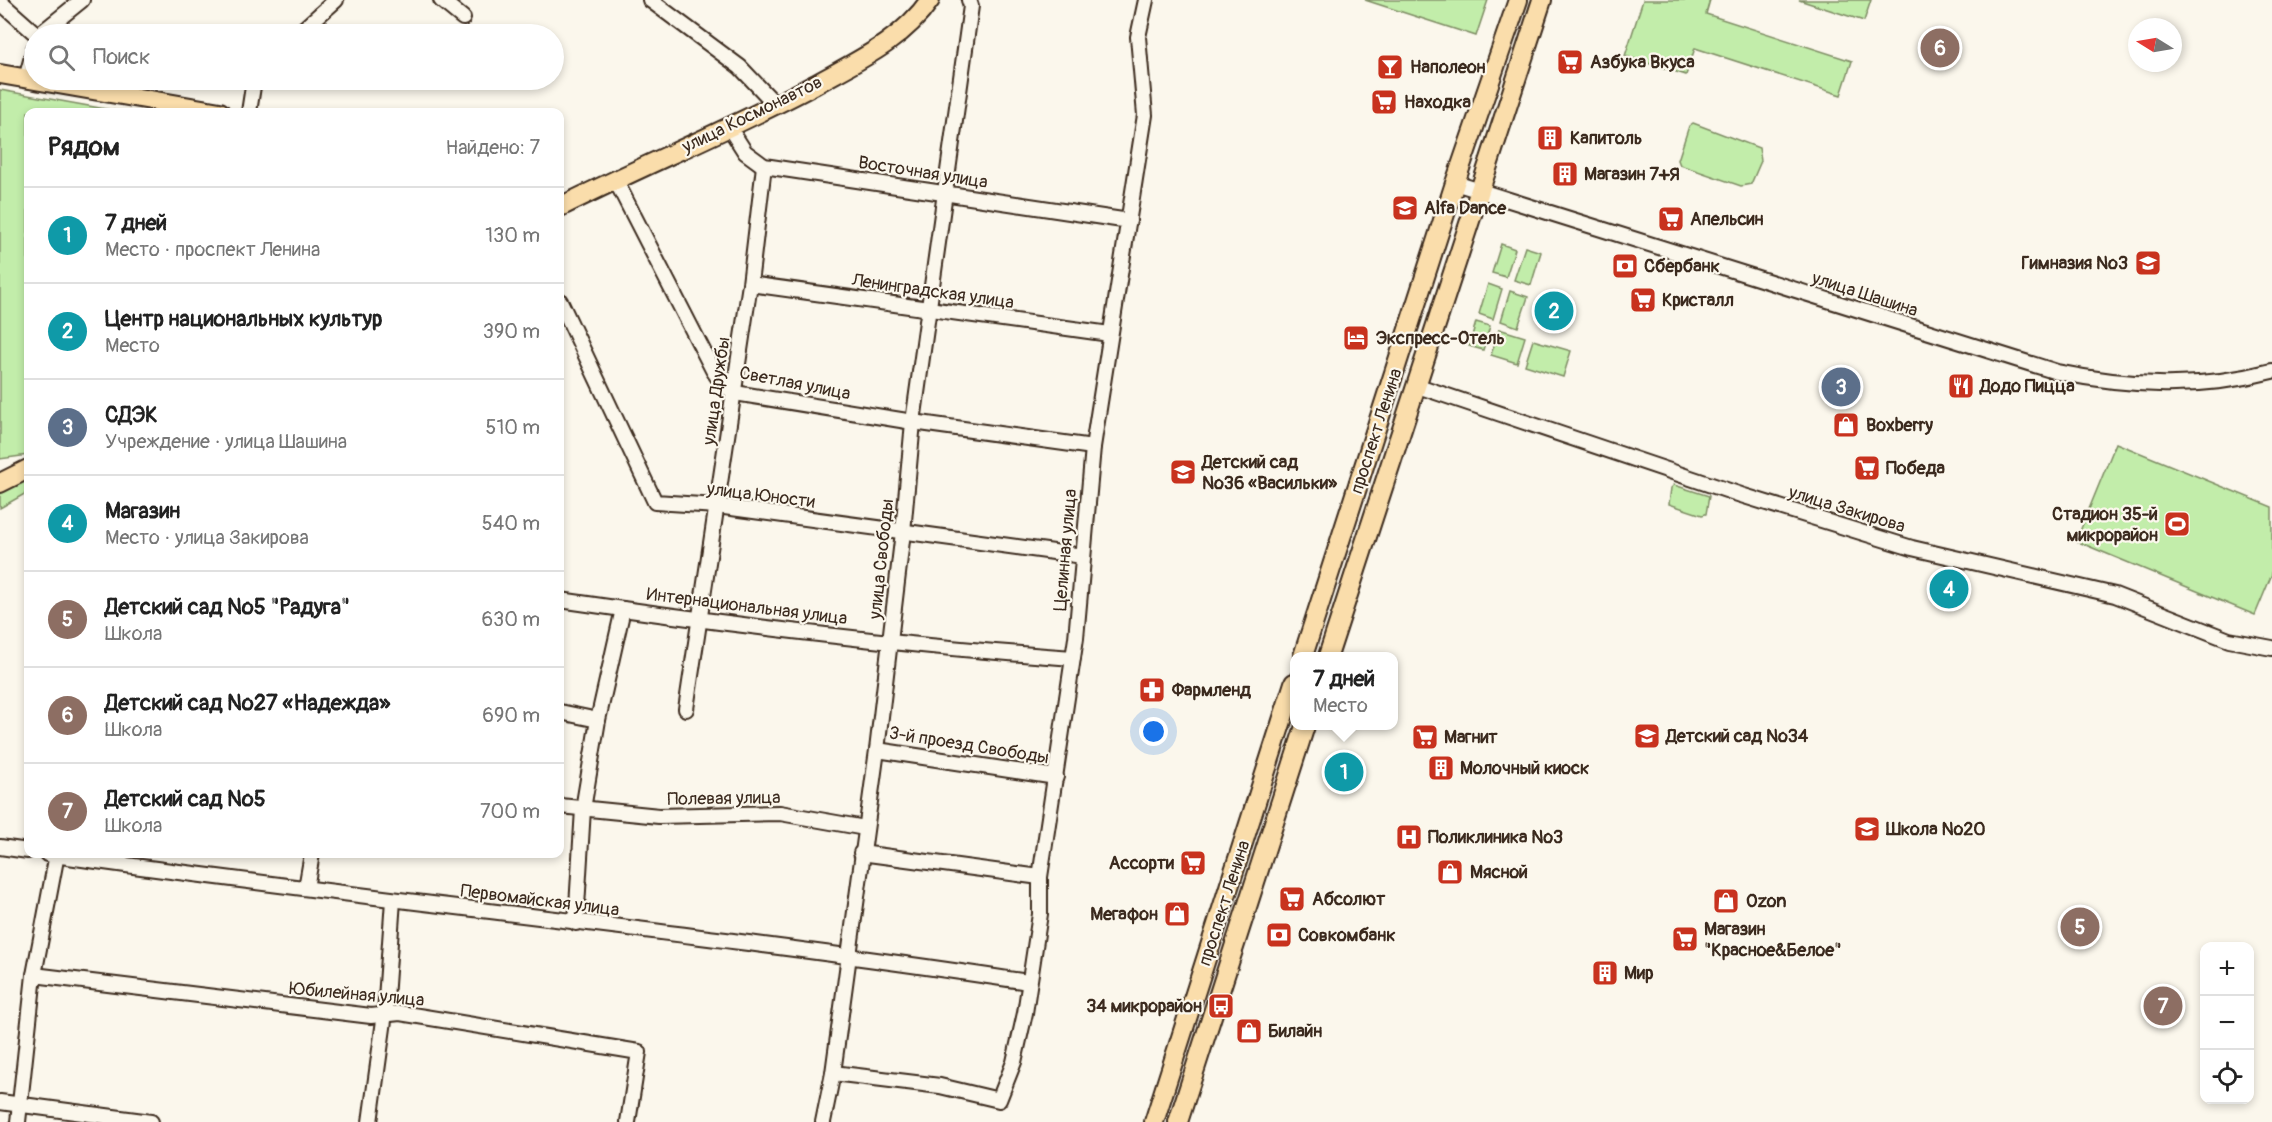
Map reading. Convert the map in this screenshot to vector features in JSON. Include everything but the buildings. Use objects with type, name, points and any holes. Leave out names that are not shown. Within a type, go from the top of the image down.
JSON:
[{"type":"main road","name":"улица Космонавтов","points":[[564,205],[776,105],[875,52],[907,28],[930,0]]},
{"type":"main road","name":"проспект Ленина","points":[[1305,652],[1455,183],[1518,0]]},
{"type":"main road","name":"проспект Ленина","points":[[1330,652],[1478,190],[1542,0]]},
{"type":"main road","points":[[0,74],[24,79]]},
{"type":"main road","points":[[108,90],[200,108]]},
{"type":"main road","points":[[0,483],[24,471]]},
{"type":"main road","points":[[1322,599],[1344,606]]},
{"type":"main road","name":"проспект Ленина","points":[[1154,1122],[1290,696]]},
{"type":"main road","name":"проспект Ленина","points":[[1178,1122],[1304,730]]},
{"type":"street","points":[[51,24],[82,0]]},
{"type":"street","points":[[309,24],[336,0]]},
{"type":"street","points":[[441,0],[463,18]]},
{"type":"street","points":[[650,0],[740,67],[776,105]]},
{"type":"street","name":"улица Свободы","points":[[823,1122],[833,1072],[861,853],[877,750],[903,532],[913,422],[971,6],[969,0]]},
{"type":"street","name":"Целинная улица","points":[[833,1072],[940,1086],[999,1100],[1014,1062],[1025,1013],[1040,914],[1040,877],[1073,658],[1093,447],[1145,115],[1138,37],[1146,0]]},
{"type":"street","points":[[0,2],[26,24]]},
{"type":"street","points":[[250,108],[252,90]]},
{"type":"street","points":[[729,127],[745,152],[764,166]]},
{"type":"street","name":"Восточная улица","points":[[764,166],[1129,221]]},
{"type":"street","name":"улица Дружбы","points":[[686,709],[735,393],[764,166]]},
{"type":"street","name":"Светлая улица","points":[[615,179],[713,370],[723,385],[735,393],[913,422],[1093,447]]},
{"type":"street","name":"улица Шашина","points":[[1455,183],[2057,372],[2104,382],[2151,386],[2219,381],[2272,370]]},
{"type":"street","name":"Ленинградская улица","points":[[750,284],[1110,334]]},
{"type":"street","name":"улица Юности","points":[[564,309],[655,502],[717,506],[1083,556]]},
{"type":"street","name":"улица Закирова","points":[[1415,386],[1912,548],[2115,595],[2229,640],[2272,648]]},
{"type":"street","name":"Интернациональная улица","points":[[564,601],[700,620],[1073,658]]},
{"type":"street","points":[[576,923],[583,809],[598,720],[623,609]]},
{"type":"street","points":[[564,713],[598,720]]},
{"type":"street","name":"3-й проезд Свободы","points":[[877,750],[1056,777]]},
{"type":"street","name":"Полевая улица","points":[[564,807],[659,816],[780,813],[865,828]]},
{"type":"street","points":[[0,847],[24,850]]},
{"type":"street","points":[[861,853],[1040,877]]},
{"type":"street","points":[[18,1122],[34,975],[52,858]]},
{"type":"street","name":"Первомайская улица","points":[[83,858],[393,900],[849,955],[1028,982]]},
{"type":"street","points":[[306,888],[311,858]]},
{"type":"street","points":[[370,1122],[385,1013],[393,900]]},
{"type":"street","name":"Юбилейная улица","points":[[34,975],[371,1016],[400,1013],[639,1052],[628,1122]]},
{"type":"street","points":[[0,1102],[151,1122]]},
{"type":"green space","points":[[1365,0],[1488,0],[1476,36]]},
{"type":"green space","points":[[1643,0],[1710,0],[1706,14],[1852,61],[1841,95],[1695,48],[1686,75],[1625,56]]},
{"type":"green space","points":[[1799,0],[1871,0],[1864,21]]},
{"type":"green space","points":[[0,90],[100,108],[24,108],[24,456],[0,459]]},
{"type":"green space","points":[[1693,123],[1759,148],[1761,161],[1751,184],[1741,186],[1680,165],[1678,160],[1689,126]]},
{"type":"green space","points":[[1501,244],[1515,249],[1506,277],[1492,273]]},
{"type":"green space","points":[[1525,247],[1541,252],[1531,285],[1514,280]]},
{"type":"green space","points":[[1488,284],[1502,289],[1493,319],[1479,314]]},
{"type":"green space","points":[[1510,291],[1528,297],[1518,327],[1501,321]]},
{"type":"green space","points":[[1476,322],[1490,326],[1483,350],[1469,346]]},
{"type":"green space","points":[[1499,329],[1525,337],[1517,363],[1491,355]]},
{"type":"green space","points":[[1533,340],[1571,351],[1563,377],[1525,365]]},
{"type":"green space","name":"Стадион 35-й микрорайон","points":[[2116,443],[2272,507],[2272,574],[2255,615],[2076,541]]},
{"type":"green space","points":[[24,478],[24,494],[0,508],[0,490]]},
{"type":"green space","points":[[1674,485],[1709,496],[1706,514],[1702,515],[1669,504],[1671,488]]},
{"type":"place","name":"Детский сад №27 «Надежда»","points":[[1940,48]]},
{"type":"place","name":"Азбука Вкуса","points":[[1570,62]]},
{"type":"place","name":"Наполеон","points":[[1390,67]]},
{"type":"place","name":"Находка","points":[[1384,102]]},
{"type":"place","name":"Капитоль","points":[[1550,138]]},
{"type":"place","name":"Магазин 7+Я","points":[[1565,174]]},
{"type":"place","name":"Alfa Dance","points":[[1405,208]]},
{"type":"place","name":"Апельсин","points":[[1671,219]]},
{"type":"place","name":"Гимназия №3","points":[[2148,263]]},
{"type":"place","name":"Сбербанк","points":[[1625,266]]},
{"type":"place","name":"Кристалл","points":[[1643,300]]},
{"type":"place","name":"Центр национальных культур","points":[[1554,311]]},
{"type":"place","name":"Экспресс-Отель","points":[[1356,338]]},
{"type":"place","name":"Додо Пицца","points":[[1961,386]]},
{"type":"place","name":"СДЭК","points":[[1841,387]]},
{"type":"place","name":"Boxberry","points":[[1846,425]]},
{"type":"place","name":"Победа","points":[[1867,468]]},
{"type":"place","name":"Детский сад №36 «Васильки»","points":[[1183,472]]},
{"type":"place","name":"Стадион 35-й микрорайон","points":[[2177,524]]},
{"type":"place","name":"Магазин","points":[[1949,589]]},
{"type":"place","name":"Фармленд","points":[[1152,690]]},
{"type":"place","name":"Детский сад №34","points":[[1647,736]]},
{"type":"place","name":"Магнит","points":[[1425,737]]},
{"type":"place","name":"Молочный киоск","points":[[1441,768]]},
{"type":"place","name":"7 дней","points":[[1344,772]]},
{"type":"place","name":"Школа №20","points":[[1867,829]]},
{"type":"place","name":"Поликлиника №3","points":[[1409,837]]},
{"type":"place","name":"Ассорти","points":[[1193,863]]},
{"type":"place","name":"Мясной","points":[[1450,872]]},
{"type":"place","name":"Абсолют","points":[[1292,899]]},
{"type":"place","name":"Ozon","points":[[1726,901]]},
{"type":"place","name":"Мегафон","points":[[1177,914]]},
{"type":"place","name":"Детский сад №5 \"Радуга\"","points":[[2080,927]]},
{"type":"place","name":"Совкомбанк","points":[[1279,935]]},
{"type":"place","name":"Магазин \"Красное&Белое\"","points":[[1685,939]]},
{"type":"place","name":"Мир","points":[[1605,973]]},
{"type":"place","name":"34 микрорайон","points":[[1221,1006]]},
{"type":"place","name":"Детский сад №5","points":[[2163,1006]]},
{"type":"place","name":"Билайн","points":[[1249,1031]]}]
